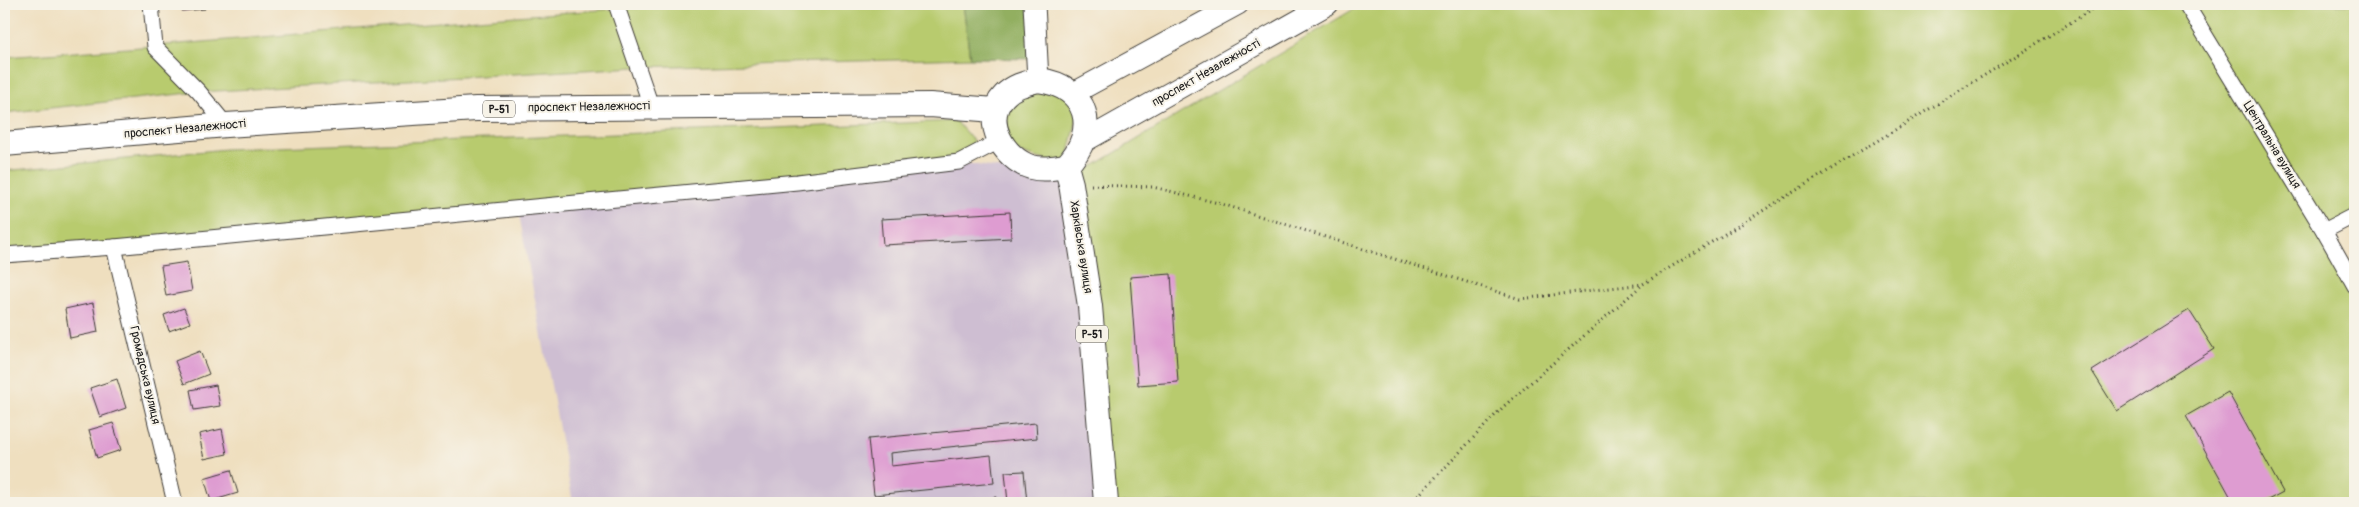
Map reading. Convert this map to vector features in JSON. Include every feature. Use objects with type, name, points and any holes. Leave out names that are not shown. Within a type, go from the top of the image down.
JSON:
[{"type":"main road","points":[[1038,80],[1054,82],[1069,89],[1072,94],[1080,105],[1085,119],[1086,133],[1068,175],[1031,167],[1019,162],[1004,148],[996,132],[996,110],[1003,97],[1017,86],[1038,80]]},
{"type":"main road","name":"проспект Незалежності","points":[[4,144],[226,124],[476,109],[930,105],[996,110]]},
{"type":"main road","name":"Харківська вулиця","points":[[1068,175],[1090,306],[1106,503]]},
{"type":"street","points":[[151,4],[155,47],[199,92],[226,124]]},
{"type":"street","points":[[616,4],[651,106]]},
{"type":"street","points":[[1034,4],[1038,80]]},
{"type":"street","points":[[1072,94],[1238,4]]},
{"type":"street","name":"проспект Незалежності","points":[[1083,142],[1328,4]]},
{"type":"street","name":"Центральна вулиця","points":[[2186,4],[2324,231],[2355,286]]},
{"type":"street","points":[[4,255],[114,247],[807,181],[959,162],[1000,140]]},
{"type":"street","points":[[2324,231],[2355,215]]},
{"type":"street","name":"Громадська вулиця","points":[[114,247],[175,503]]},
{"type":"path","points":[[1411,503],[1503,407],[1643,284],[2101,4]]},
{"type":"path","points":[[1068,175],[1153,187],[1222,204],[1520,299],[1643,284]]},
{"type":"shaded area","points":[[959,162],[1070,180],[1106,503],[573,503],[518,209]]},
{"type":"green space","points":[[700,4],[963,4],[970,58],[637,67],[199,92],[4,113],[4,57],[526,15]]},
{"type":"green space","points":[[963,4],[1034,4],[1037,59],[970,58]]},
{"type":"green space","points":[[1362,4],[2355,4],[2355,214],[2325,232],[2355,288],[2355,503],[1106,503],[1070,180]]},
{"type":"green space","points":[[1038,80],[1080,105],[1066,166],[1004,148],[1003,97]]},
{"type":"green space","points":[[956,121],[982,151],[959,162],[4,255],[4,171],[226,149]]},
{"type":"building","points":[[181,4],[204,4],[205,9],[182,11]]},
{"type":"building","points":[[1010,212],[1011,238],[883,245],[881,219]]},
{"type":"building","points":[[187,262],[192,291],[166,296],[161,266]]},
{"type":"building","points":[[1171,274],[1178,382],[1138,385],[1130,277]]},
{"type":"building","points":[[93,303],[98,332],[70,338],[65,309]]},
{"type":"building","points":[[184,308],[190,323],[169,331],[164,315]]},
{"type":"building","points":[[2189,310],[2214,349],[2117,411],[2092,371]]},
{"type":"building","points":[[200,351],[209,374],[184,384],[175,361]]},
{"type":"building","points":[[117,379],[126,408],[100,417],[90,388]]},
{"type":"building","points":[[216,385],[220,406],[194,410],[190,390]]},
{"type":"building","points":[[2228,392],[2283,492],[2262,503],[2234,503],[2186,416]]},
{"type":"building","points":[[113,423],[121,450],[97,458],[89,430]]},
{"type":"building","points":[[1036,423],[1037,438],[890,453],[891,466],[991,455],[994,483],[874,495],[868,439]]},
{"type":"building","points":[[222,429],[227,454],[204,459],[199,434]]},
{"type":"building","points":[[231,470],[238,493],[211,501],[204,478]]},
{"type":"building","points":[[1024,471],[1027,503],[1008,503],[1005,472]]},
{"type":"building","points":[[996,497],[996,503],[952,503],[952,502]]}]
